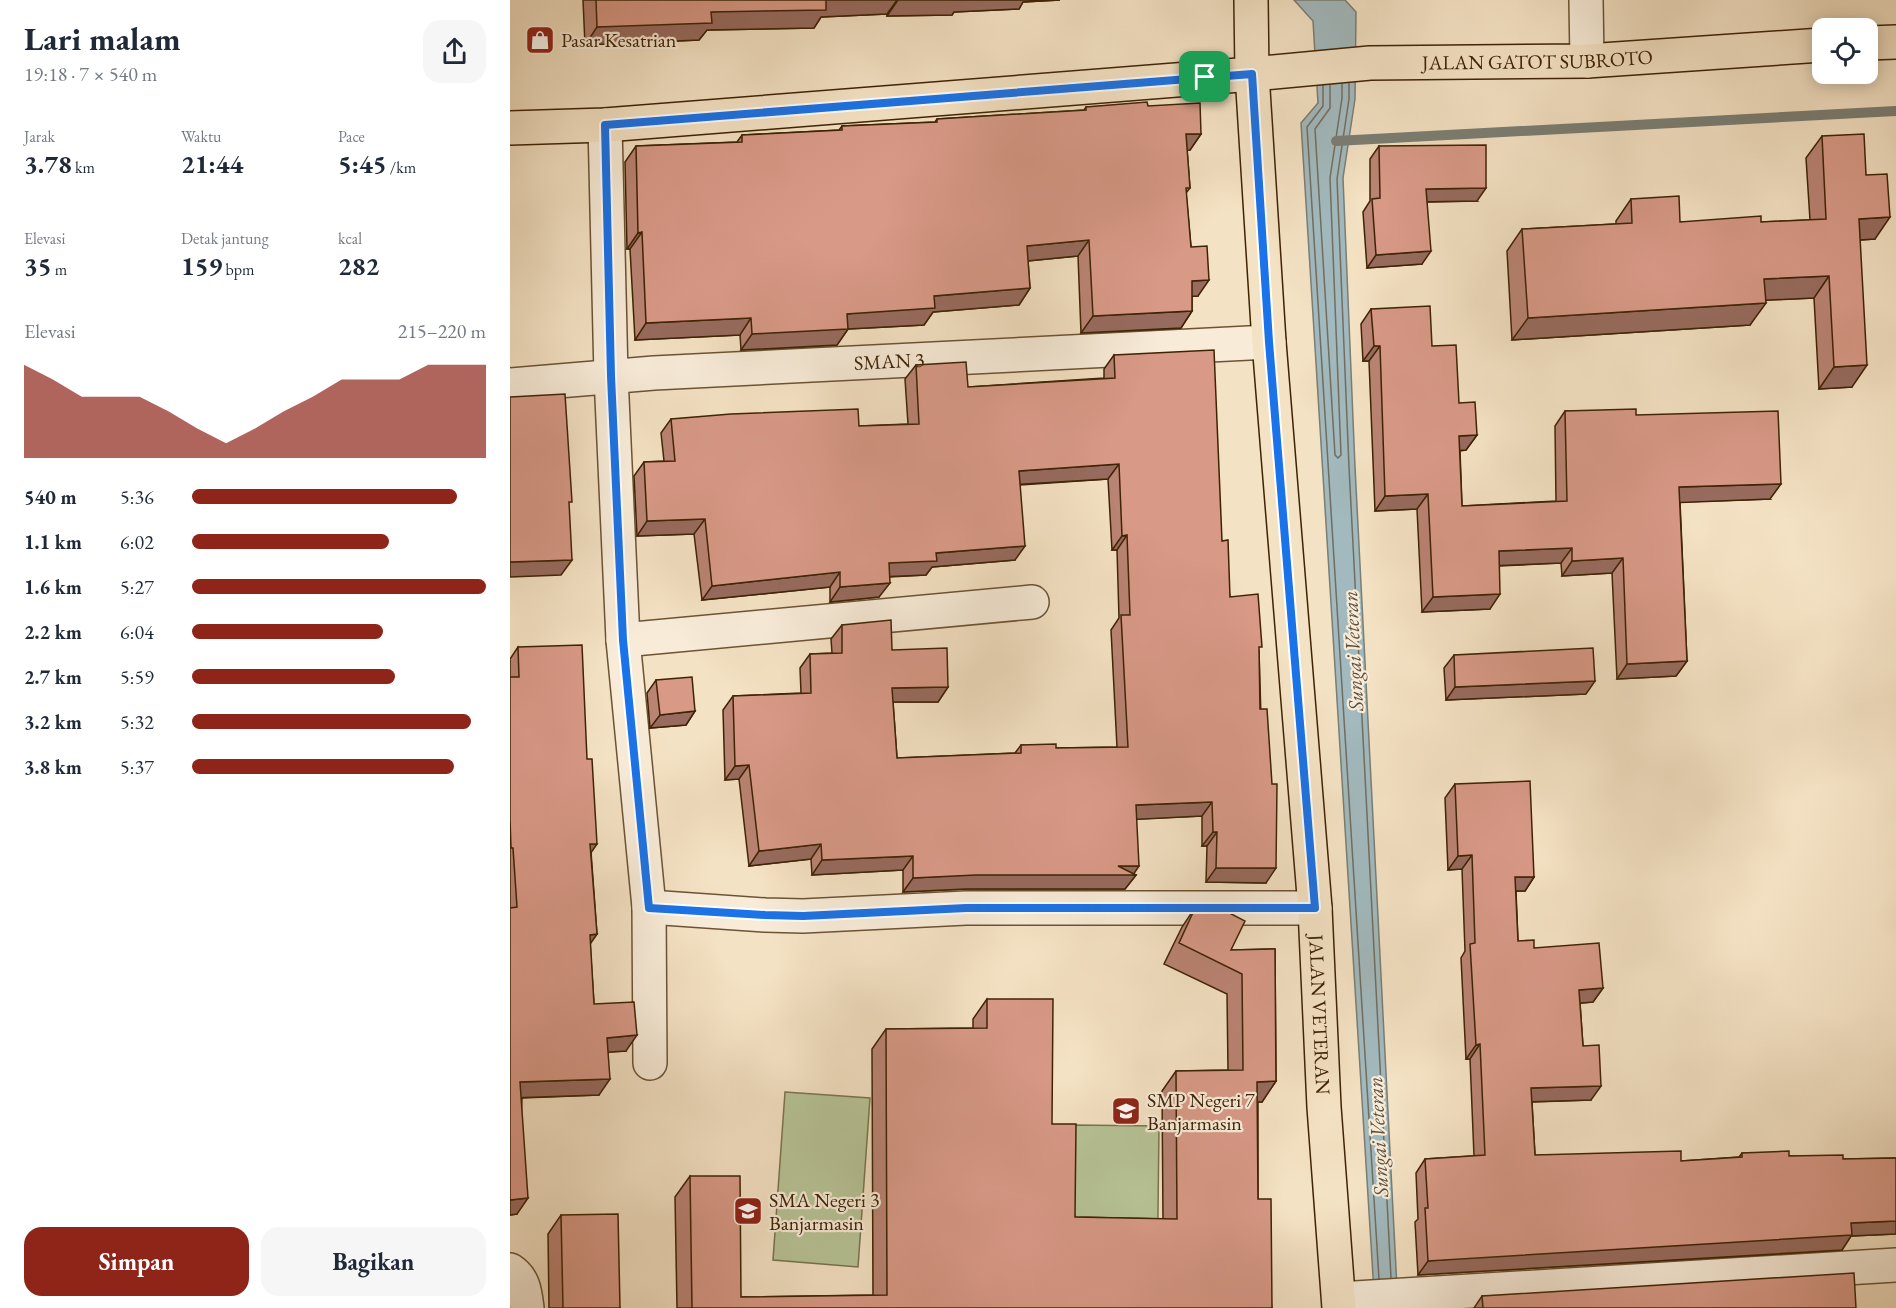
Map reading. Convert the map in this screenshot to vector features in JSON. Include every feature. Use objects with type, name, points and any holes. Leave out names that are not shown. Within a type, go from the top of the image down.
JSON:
[{"type":"main road","name":"JALAN VETERAN","points":[[1251,0],[1252,74],[1269,342],[1315,908],[1324,1107],[1347,1301]]},
{"type":"main road","points":[[1878,43],[1896,42]]},
{"type":"main road","name":"JALAN GATOT SUBROTO","points":[[510,128],[605,125],[1370,63],[1587,60],[1812,46]]},
{"type":"street","points":[[1587,2],[1587,60]]},
{"type":"street","points":[[605,125],[611,376],[623,640],[649,908],[651,1063]]},
{"type":"street","name":"SMAN 3","points":[[510,385],[611,376],[1269,342]]},
{"type":"street","points":[[623,640],[1032,602]]},
{"type":"street","points":[[649,908],[803,916],[966,908],[1315,908]]},
{"type":"street","points":[[1347,1301],[1413,1299],[1896,1265]]},
{"type":"street","points":[[510,1270],[518,1275],[524,1287],[527,1308]]},
{"type":"green space","points":[[785,1092],[870,1098],[858,1267],[773,1260]]},
{"type":"green space","points":[[1073,1125],[1159,1126],[1157,1296],[1071,1294]]},
{"type":"water","name":"Sungai Veteran","points":[[1294,0],[1345,0],[1356,12],[1355,99],[1343,178],[1355,467],[1398,1308],[1375,1308],[1301,123],[1318,103],[1313,21]]},
{"type":"building","points":[[596,0],[826,0],[826,10],[711,12],[712,23],[597,27]]},
{"type":"building","points":[[1147,102],[1148,106],[1200,103],[1201,134],[1186,134],[1190,188],[1186,188],[1191,247],[1207,246],[1209,280],[1192,281],[1192,311],[1093,316],[1089,240],[1027,246],[1030,288],[934,296],[935,308],[847,314],[848,329],[752,334],[751,318],[646,323],[642,232],[638,233],[636,146],[742,142],[742,135],[842,130],[842,126],[937,122],[937,119],[1086,110],[1086,107]]},
{"type":"building","points":[[1864,134],[1866,175],[1887,174],[1890,217],[1859,219],[1867,365],[1834,367],[1829,276],[1764,279],[1766,303],[1528,318],[1522,229],[1632,223],[1631,199],[1679,196],[1680,222],[1761,216],[1761,222],[1826,219],[1822,136]]},
{"type":"building","points":[[1486,145],[1486,188],[1426,189],[1431,251],[1376,255],[1372,199],[1380,198],[1379,146]]},
{"type":"building","points":[[1430,306],[1432,346],[1456,345],[1459,403],[1475,402],[1477,435],[1459,436],[1462,506],[1567,501],[1565,411],[1636,409],[1636,415],[1778,411],[1781,484],[1679,487],[1687,661],[1627,664],[1623,558],[1572,561],[1572,548],[1499,551],[1500,594],[1433,597],[1428,494],[1385,496],[1380,346],[1374,346],[1371,309]]},
{"type":"building","points":[[1214,350],[1222,541],[1228,540],[1230,597],[1258,594],[1262,647],[1259,647],[1260,709],[1267,709],[1272,784],[1277,784],[1276,868],[1216,868],[1217,832],[1213,832],[1212,802],[1136,805],[1139,866],[1118,866],[1136,875],[976,875],[913,878],[913,856],[822,860],[821,844],[759,851],[749,765],[735,766],[733,696],[811,693],[810,654],[842,653],[842,625],[891,620],[892,650],[947,648],[948,687],[892,688],[897,758],[1021,753],[1021,745],[1056,744],[1056,748],[1128,747],[1121,615],[1130,615],[1127,535],[1122,536],[1119,464],[1019,471],[1025,546],[936,553],[937,561],[889,563],[890,583],[840,587],[840,572],[712,586],[705,519],[647,521],[644,462],[675,461],[671,419],[858,409],[859,426],[919,424],[916,365],[966,362],[968,387],[1115,378],[1114,355]]},
{"type":"building","points":[[565,394],[572,502],[569,502],[572,560],[510,562],[510,397]]},
{"type":"building","points":[[582,645],[587,759],[592,759],[597,844],[590,844],[597,934],[590,935],[594,1004],[634,1002],[637,1035],[607,1038],[610,1079],[520,1082],[528,1198],[510,1200],[510,908],[517,907],[510,819],[510,677],[519,677],[518,647]]},
{"type":"building","points":[[1593,648],[1595,681],[1455,687],[1454,655]]},
{"type":"building","points":[[692,677],[695,711],[660,715],[656,680]]},
{"type":"building","points":[[1530,781],[1534,877],[1515,877],[1518,941],[1534,940],[1534,948],[1599,943],[1603,988],[1579,990],[1583,1046],[1599,1045],[1601,1086],[1531,1088],[1535,1155],[1681,1151],[1681,1161],[1742,1157],[1742,1153],[1789,1151],[1789,1156],[1843,1155],[1843,1159],[1896,1158],[1896,1221],[1851,1223],[1852,1235],[1428,1261],[1425,1159],[1485,1155],[1480,1044],[1476,1045],[1470,944],[1475,943],[1472,855],[1458,856],[1455,784]]},
{"type":"building","points":[[1196,906],[1216,906],[1245,921],[1231,950],[1275,949],[1276,1081],[1257,1082],[1258,1199],[1271,1199],[1272,1308],[692,1308],[690,1176],[740,1176],[741,1297],[887,1295],[886,1029],[987,1028],[987,999],[1053,999],[1052,1124],[1076,1124],[1075,1217],[1177,1219],[1176,1071],[1243,1070],[1242,974],[1179,943]]},
{"type":"building","points":[[618,1214],[620,1308],[563,1308],[561,1215]]},
{"type":"building","points":[[1854,1273],[1856,1308],[1483,1308],[1482,1296]]},
{"type":"waterway","points":[[1336,141],[1896,111]]},
{"type":"place","name":"Pasar Kesatrian","points":[[540,40]]},
{"type":"place","name":"SMP Negeri 7 Banjarmasin","points":[[1126,1111]]},
{"type":"place","name":"SMA Negeri 3 Banjarmasin","points":[[748,1211]]},
{"type":"route","points":[[1252,74],[1269,342],[1315,908],[966,908],[803,916],[649,908],[623,640],[611,376],[605,125],[1205,77],[1252,74]]}]
